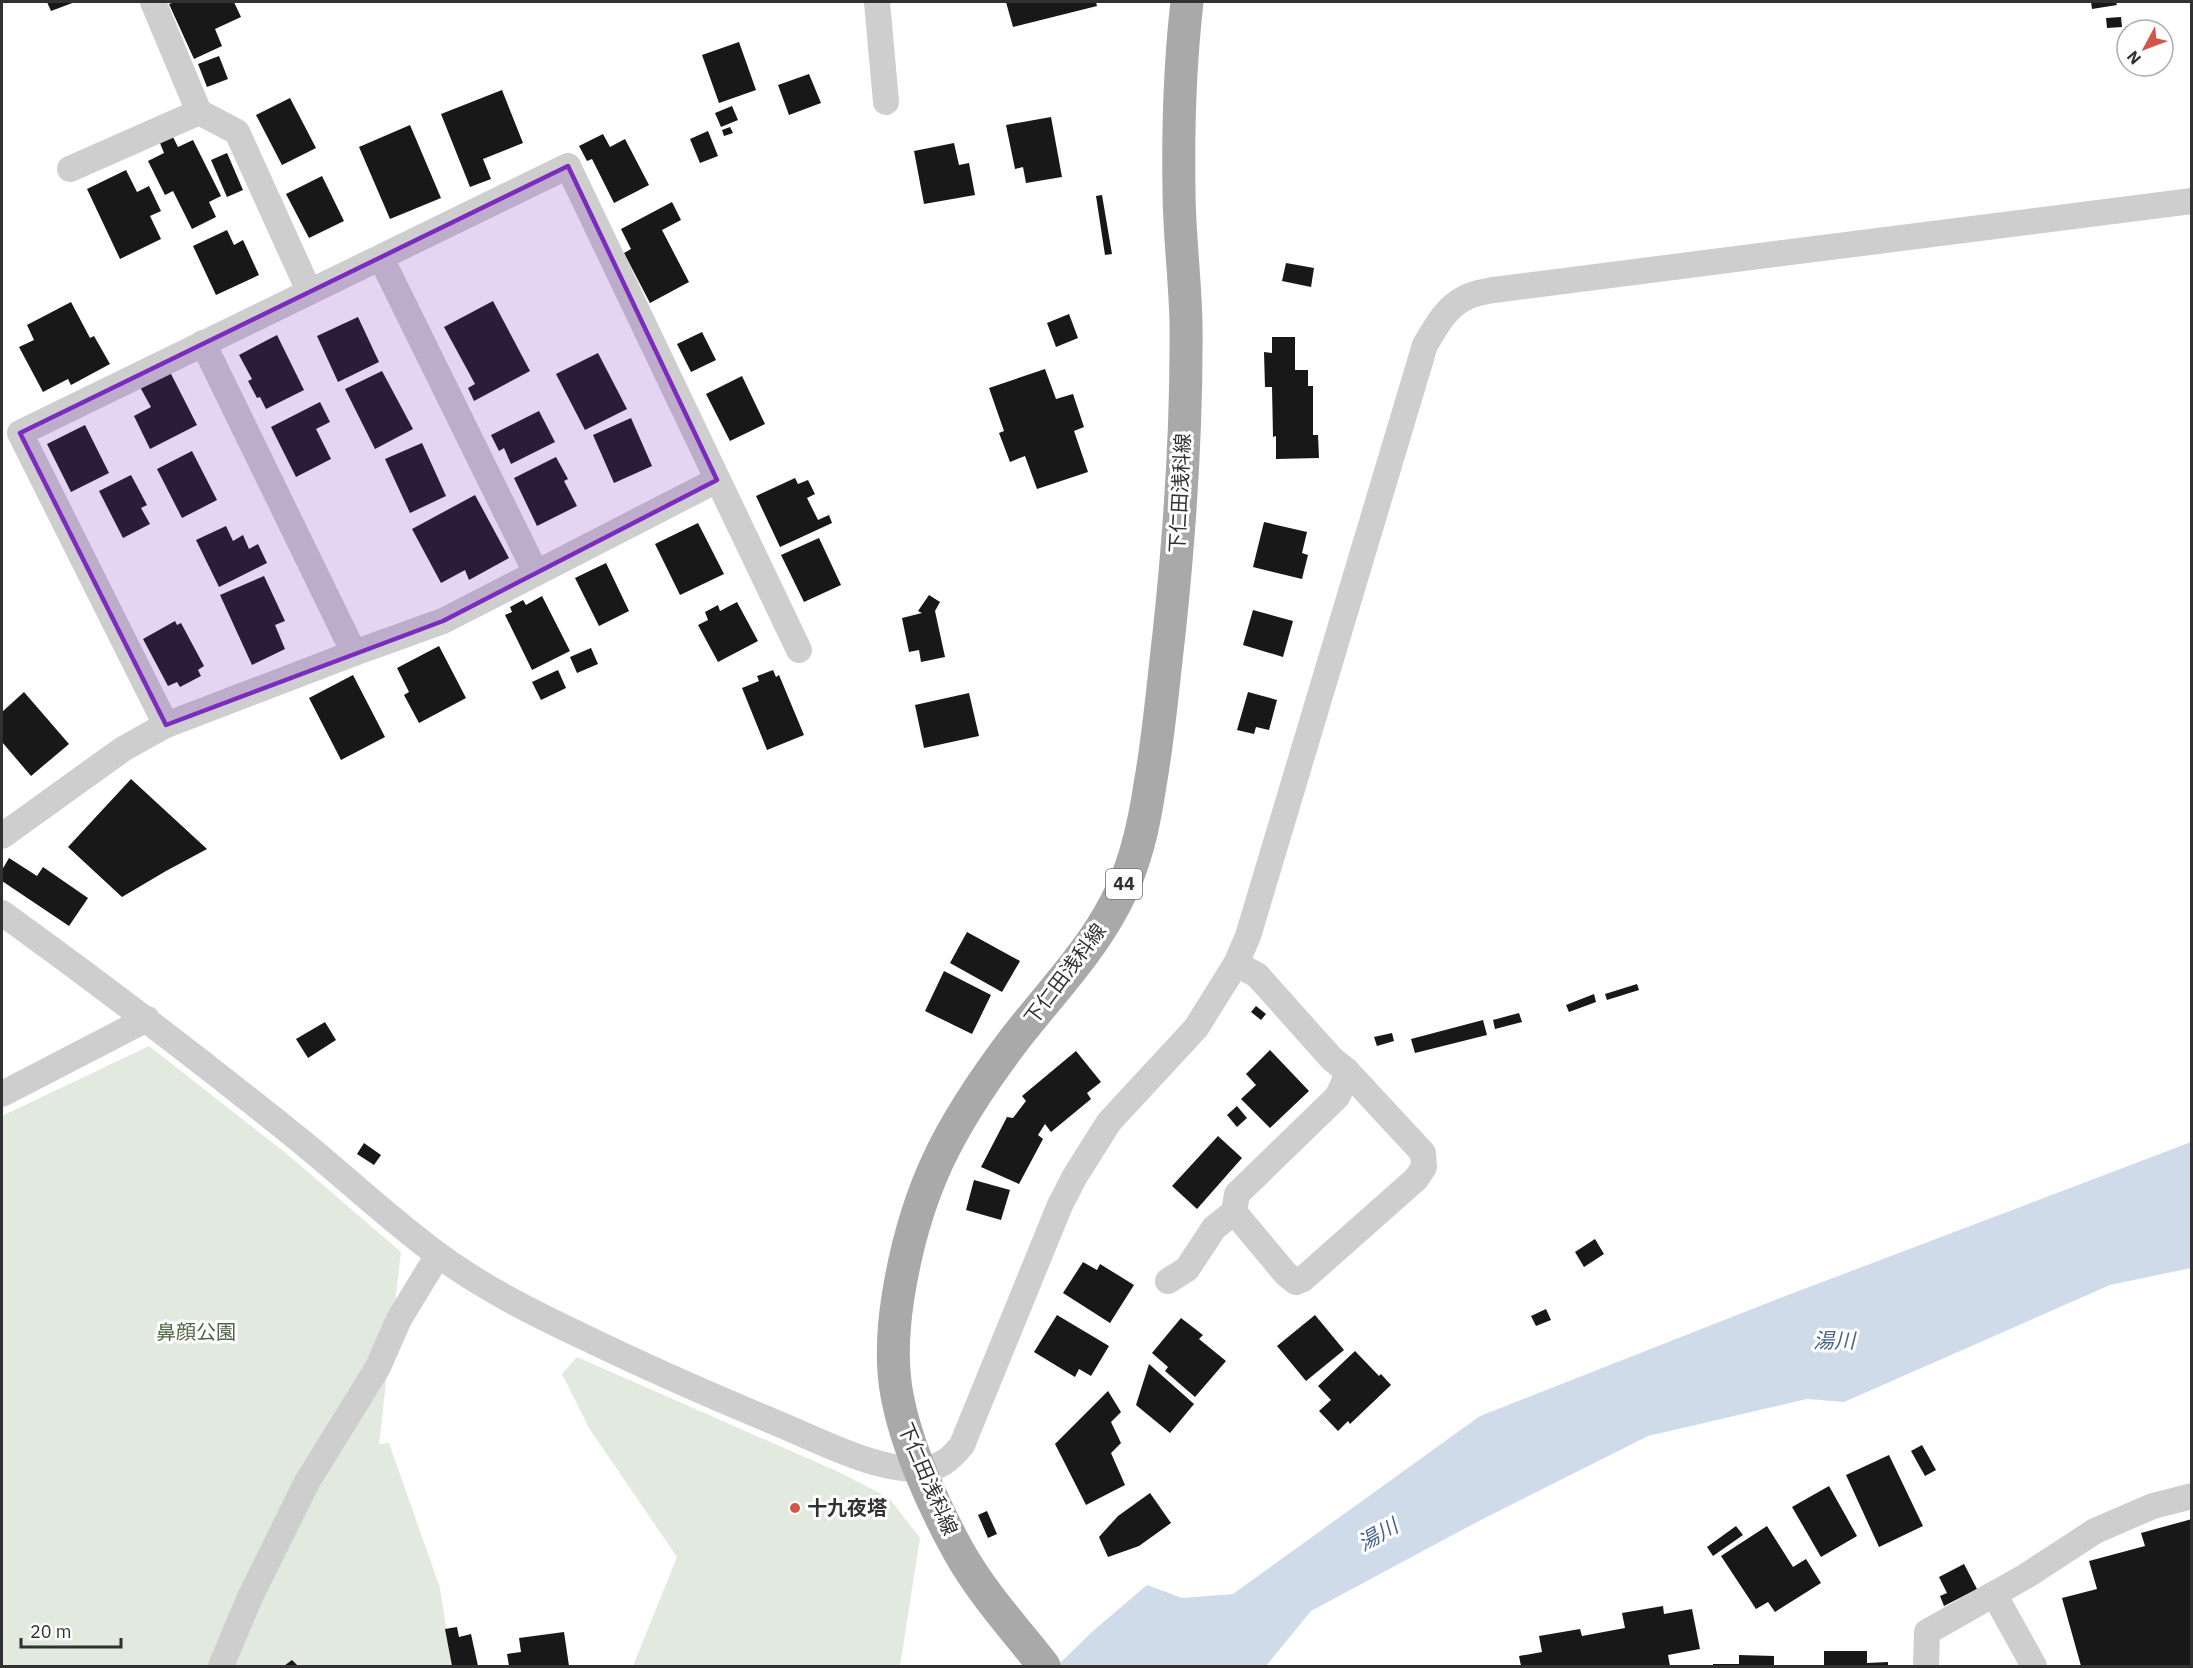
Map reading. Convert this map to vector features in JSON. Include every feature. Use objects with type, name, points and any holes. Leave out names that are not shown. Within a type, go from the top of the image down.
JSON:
[{"type":"main road","name":"下仁田浅科線","points":[[1044,1666],[982,1587],[959,1552],[920,1469],[901,1415],[896,1389],[893,1361],[895,1320],[902,1275],[918,1208],[931,1173],[962,1114],[1014,1041],[1076,963],[1115,904],[1130,872],[1136,849],[1150,784],[1177,556],[1184,455],[1186,321],[1179,190],[1182,52],[1187,2]]},
{"type":"street","points":[[153,2],[199,112],[237,132],[309,291]]},
{"type":"street","points":[[877,2],[886,102]]},
{"type":"street","points":[[70,170],[199,112]]},
{"type":"street","points":[[166,725],[20,433],[568,166],[799,650]]},
{"type":"street","points":[[2,913],[147,1019],[298,1138],[438,1255],[490,1288],[549,1320],[681,1384],[849,1454],[890,1466],[920,1469],[938,1466],[950,1460],[962,1445],[1060,1205],[1093,1145],[1108,1122],[1130,1096],[1196,1028],[1236,964],[1248,936],[1425,345],[1438,324],[1452,308],[1465,297],[1492,290],[2192,201]]},
{"type":"street","points":[[381,258],[536,573]]},
{"type":"street","points":[[203,343],[354,653]]},
{"type":"street","points":[[2,836],[123,749],[166,725],[443,621],[717,480]]},
{"type":"street","points":[[1234,1212],[1286,1274],[1296,1282],[1416,1179],[1424,1167],[1423,1153],[1347,1071],[1332,1059],[1257,975],[1236,964]]},
{"type":"street","points":[[2,1094],[147,1019]]},
{"type":"street","points":[[1168,1281],[1186,1269],[1214,1228],[1234,1212],[1237,1194],[1337,1097],[1347,1071]]},
{"type":"street","points":[[220,1666],[250,1597],[307,1482],[378,1367],[399,1319],[438,1255]]},
{"type":"street","points":[[1926,1666],[1927,1632],[1994,1594],[2095,1531],[2153,1506],[2192,1496]]},
{"type":"street","points":[[1994,1594],[2034,1666]]},
{"type":"highlighted area","points":[[568,166],[717,480],[443,621],[166,725],[20,433]]},
{"type":"green space","name":"鼻顔公園","points":[[149,1046],[287,1154],[401,1252],[379,1444],[389,1443],[440,1588],[452,1666],[2,1666],[2,1116]]},
{"type":"green space","points":[[577,1357],[841,1473],[889,1498],[920,1538],[900,1666],[633,1666],[677,1557],[589,1428],[562,1374]]},
{"type":"water","name":"湯川","points":[[2191,1142],[2191,1268],[2110,1285],[1844,1402],[1807,1399],[1648,1436],[1475,1523],[1311,1611],[1266,1666],[1057,1666],[1093,1631],[1147,1585],[1182,1598],[1233,1594],[1480,1416],[1775,1300]]},
{"type":"building","points":[[47,2],[75,2],[51,11]]},
{"type":"building","points":[[175,2],[234,2],[241,17],[215,29],[222,46],[194,59],[169,4]]},
{"type":"building","points":[[1006,2],[1096,2],[1097,6],[1013,27]]},
{"type":"building","points":[[2091,2],[2116,2],[2117,5],[2092,9]]},
{"type":"building","points":[[2121,17],[2121,18],[2115,18],[2115,27],[2107,28],[2106,18]]},
{"type":"building","points":[[739,42],[756,90],[719,103],[702,55]]},
{"type":"building","points":[[219,56],[228,79],[207,87],[198,64]]},
{"type":"building","points":[[809,74],[821,103],[789,115],[778,85]]},
{"type":"building","points":[[502,90],[523,143],[483,159],[491,179],[470,187],[441,114]]},
{"type":"building","points":[[290,98],[316,148],[282,165],[256,115]]},
{"type":"building","points":[[732,106],[738,120],[721,127],[715,113]]},
{"type":"building","points":[[1051,117],[1062,177],[1026,183],[1023,167],[1015,169],[1006,125]]},
{"type":"building","points":[[410,125],[441,198],[390,219],[359,147]]},
{"type":"building","points":[[730,127],[733,133],[724,136],[722,130]]},
{"type":"building","points":[[708,131],[718,156],[700,163],[690,139]]},
{"type":"building","points":[[603,134],[610,147],[625,139],[649,185],[614,203],[592,159],[587,161],[579,146]]},
{"type":"building","points":[[173,137],[178,147],[193,140],[221,196],[209,202],[216,217],[192,229],[173,191],[165,195],[148,161],[164,153],[160,143]]},
{"type":"building","points":[[954,143],[959,165],[969,163],[975,195],[924,204],[914,151]]},
{"type":"building","points":[[227,153],[243,190],[227,197],[211,160]]},
{"type":"building","points":[[126,170],[137,192],[149,186],[161,211],[150,216],[161,239],[120,259],[87,189]]},
{"type":"building","points":[[322,176],[344,221],[309,238],[286,194]]},
{"type":"building","points":[[1102,195],[1112,254],[1105,255],[1096,196]]},
{"type":"building","points":[[672,202],[681,220],[662,230],[689,282],[650,303],[624,253],[631,249],[621,229]]},
{"type":"building","points":[[227,230],[234,245],[243,240],[259,275],[216,295],[193,246]]},
{"type":"building","points":[[1286,263],[1314,268],[1311,287],[1282,281]]},
{"type":"building","points":[[493,301],[530,371],[474,401],[468,388],[475,384],[444,327]]},
{"type":"building","points":[[71,302],[90,338],[94,336],[110,364],[71,385],[68,379],[43,392],[19,347],[34,340],[27,325]]},
{"type":"building","points":[[1069,314],[1078,338],[1056,347],[1047,323]]},
{"type":"building","points":[[358,317],[379,362],[338,382],[317,336]]},
{"type":"building","points":[[702,332],[716,360],[691,372],[677,344]]},
{"type":"building","points":[[277,335],[304,390],[266,409],[248,381],[252,379],[239,355]]},
{"type":"building","points":[[1272,337],[1295,337],[1295,370],[1308,370],[1308,386],[1313,386],[1313,435],[1318,435],[1319,458],[1276,459],[1272,387],[1265,387],[1264,352],[1272,353]]},
{"type":"building","points":[[598,353],[627,409],[585,430],[556,374]]},
{"type":"building","points":[[1045,369],[1056,399],[1073,394],[1084,427],[1074,431],[1088,472],[1037,489],[1025,456],[1010,462],[999,433],[1004,431],[989,388]]},
{"type":"building","points":[[382,371],[413,429],[375,449],[345,389]]},
{"type":"building","points":[[170,372],[197,425],[150,449],[134,416],[151,407],[140,387]]},
{"type":"building","points":[[742,376],[765,424],[730,441],[706,394]]},
{"type":"building","points":[[320,402],[330,422],[316,429],[331,459],[296,477],[271,427]]},
{"type":"building","points":[[539,411],[555,442],[511,464],[504,448],[499,451],[491,435]]},
{"type":"building","points":[[631,418],[652,466],[614,483],[593,435]]},
{"type":"building","points":[[85,425],[109,473],[71,492],[47,444]]},
{"type":"building","points":[[422,443],[446,496],[410,513],[385,459]]},
{"type":"building","points":[[192,451],[217,500],[182,518],[157,469]]},
{"type":"building","points":[[556,457],[568,479],[564,481],[577,506],[537,526],[514,478]]},
{"type":"building","points":[[131,475],[147,505],[141,508],[150,524],[123,538],[99,491]]},
{"type":"building","points":[[795,478],[798,484],[808,480],[815,494],[807,498],[818,520],[829,515],[832,523],[780,547],[756,496]]},
{"type":"building","points":[[475,495],[509,558],[469,580],[465,570],[441,583],[412,529]]},
{"type":"building","points":[[1264,522],[1307,532],[1302,553],[1308,555],[1302,579],[1253,567]]},
{"type":"building","points":[[698,523],[724,574],[680,595],[655,544]]},
{"type":"building","points":[[226,526],[233,541],[243,535],[249,549],[258,544],[267,563],[219,587],[196,540]]},
{"type":"building","points":[[819,538],[841,585],[804,602],[781,555]]},
{"type":"building","points":[[606,563],[629,611],[599,626],[575,578]]},
{"type":"building","points":[[264,576],[285,621],[275,625],[285,649],[252,665],[220,595]]},
{"type":"building","points":[[929,595],[940,602],[935,611],[945,657],[921,662],[919,650],[909,652],[902,618],[922,613],[918,611]]},
{"type":"building","points":[[542,596],[570,651],[532,670],[505,615],[512,612],[510,607],[523,600],[526,605]]},
{"type":"building","points":[[737,602],[758,641],[718,662],[698,625],[708,620],[705,612],[718,605],[720,611]]},
{"type":"building","points":[[1253,610],[1293,621],[1283,657],[1243,645]]},
{"type":"building","points":[[175,621],[177,625],[181,623],[204,666],[198,670],[201,676],[180,687],[177,682],[168,686],[143,639]]},
{"type":"building","points":[[439,646],[466,698],[419,723],[404,695],[409,692],[397,668]]},
{"type":"building","points":[[591,648],[598,664],[577,673],[570,657]]},
{"type":"building","points":[[558,670],[566,688],[541,700],[532,682]]},
{"type":"building","points":[[773,670],[776,677],[779,675],[804,735],[767,750],[742,688],[759,681],[757,676]]},
{"type":"building","points":[[353,675],[385,737],[341,760],[309,698]]},
{"type":"building","points":[[24,692],[69,744],[31,776],[2,742],[2,712]]},
{"type":"building","points":[[1248,692],[1277,700],[1269,730],[1256,727],[1254,734],[1237,730]]},
{"type":"building","points":[[969,693],[979,736],[924,748],[915,705]]},
{"type":"building","points":[[131,779],[207,849],[122,897],[68,847]]},
{"type":"building","points":[[9,858],[37,876],[43,867],[88,898],[69,926],[2,881],[2,870]]},
{"type":"building","points":[[967,932],[1020,961],[1002,992],[950,963]]},
{"type":"building","points":[[944,971],[991,995],[972,1034],[925,1011]]},
{"type":"building","points":[[1637,984],[1639,990],[1607,1000],[1605,994]]},
{"type":"building","points":[[1594,994],[1596,1002],[1569,1012],[1566,1005]]},
{"type":"building","points":[[1256,1006],[1266,1014],[1261,1020],[1251,1012]]},
{"type":"building","points":[[1519,1013],[1522,1022],[1495,1029],[1493,1020]]},
{"type":"building","points":[[1483,1020],[1487,1035],[1415,1053],[1411,1039]]},
{"type":"building","points":[[325,1022],[336,1040],[308,1058],[296,1039]]},
{"type":"building","points":[[1392,1033],[1394,1041],[1377,1046],[1374,1037]]},
{"type":"building","points":[[1270,1050],[1309,1091],[1270,1128],[1241,1099],[1256,1085],[1246,1074]]},
{"type":"building","points":[[1076,1051],[1101,1082],[1087,1093],[1091,1099],[1051,1132],[1045,1124],[1038,1135],[1043,1139],[1019,1184],[981,1167],[1007,1117],[1013,1118],[1026,1101],[1022,1096]]},
{"type":"building","points":[[1237,1106],[1247,1118],[1237,1127],[1227,1115]]},
{"type":"building","points":[[1218,1136],[1242,1158],[1197,1209],[1172,1186]]},
{"type":"building","points":[[364,1143],[381,1155],[374,1165],[357,1154]]},
{"type":"building","points":[[974,1180],[1010,1190],[1001,1220],[966,1210]]},
{"type":"building","points":[[1595,1239],[1604,1254],[1584,1267],[1575,1252]]},
{"type":"building","points":[[1083,1262],[1097,1270],[1100,1264],[1134,1285],[1110,1323],[1063,1293]]},
{"type":"building","points":[[1546,1309],[1551,1320],[1536,1326],[1531,1316]]},
{"type":"building","points":[[1057,1315],[1109,1346],[1091,1376],[1079,1369],[1075,1377],[1034,1352]]},
{"type":"building","points":[[1315,1315],[1344,1350],[1306,1381],[1277,1346]]},
{"type":"building","points":[[1181,1318],[1203,1335],[1199,1339],[1226,1361],[1195,1397],[1165,1371],[1168,1367],[1152,1353]]},
{"type":"building","points":[[1355,1351],[1391,1385],[1350,1424],[1348,1421],[1338,1431],[1319,1411],[1331,1400],[1318,1386]]},
{"type":"building","points":[[1149,1364],[1194,1404],[1170,1433],[1136,1405]]},
{"type":"building","points":[[1108,1391],[1121,1412],[1111,1422],[1121,1443],[1111,1453],[1125,1485],[1086,1505],[1055,1444]]},
{"type":"building","points":[[1922,1445],[1936,1470],[1925,1476],[1911,1451]]},
{"type":"building","points":[[1889,1455],[1923,1526],[1879,1547],[1846,1475]]},
{"type":"building","points":[[1829,1486],[1857,1536],[1821,1557],[1792,1507]]},
{"type":"building","points":[[1150,1493],[1171,1523],[1139,1546],[1108,1557],[1099,1537],[1118,1516]]},
{"type":"building","points":[[987,1511],[997,1534],[988,1538],[978,1515]]},
{"type":"building","points":[[2192,1519],[2192,1666],[2081,1666],[2062,1598],[2097,1589],[2089,1561],[2145,1546],[2141,1533]]},
{"type":"building","points":[[1736,1526],[1743,1535],[1713,1556],[1707,1547]]},
{"type":"building","points":[[1767,1526],[1793,1567],[1806,1559],[1821,1583],[1775,1612],[1768,1602],[1756,1609],[1721,1556]]},
{"type":"building","points":[[1964,1564],[1977,1589],[1944,1606],[1940,1596],[1947,1593],[1939,1577]]},
{"type":"building","points":[[1663,1606],[1664,1614],[1692,1609],[1700,1649],[1668,1655],[1670,1666],[1521,1666],[1519,1656],[1542,1652],[1539,1636],[1580,1629],[1582,1636],[1625,1628],[1622,1613]]},
{"type":"building","points":[[457,1627],[459,1637],[471,1634],[478,1666],[452,1666],[445,1629]]},
{"type":"building","points":[[564,1632],[569,1666],[509,1666],[507,1654],[521,1652],[519,1638]]},
{"type":"building","points":[[1824,1651],[1867,1651],[1867,1663],[1888,1662],[1888,1666],[1824,1666]]},
{"type":"building","points":[[1739,1655],[1774,1656],[1774,1666],[1713,1666],[1713,1664],[1739,1664]]},
{"type":"building","points":[[292,1660],[298,1666],[284,1666]]},
{"type":"place","name":"十九夜塔","points":[[795,1508]]}]
